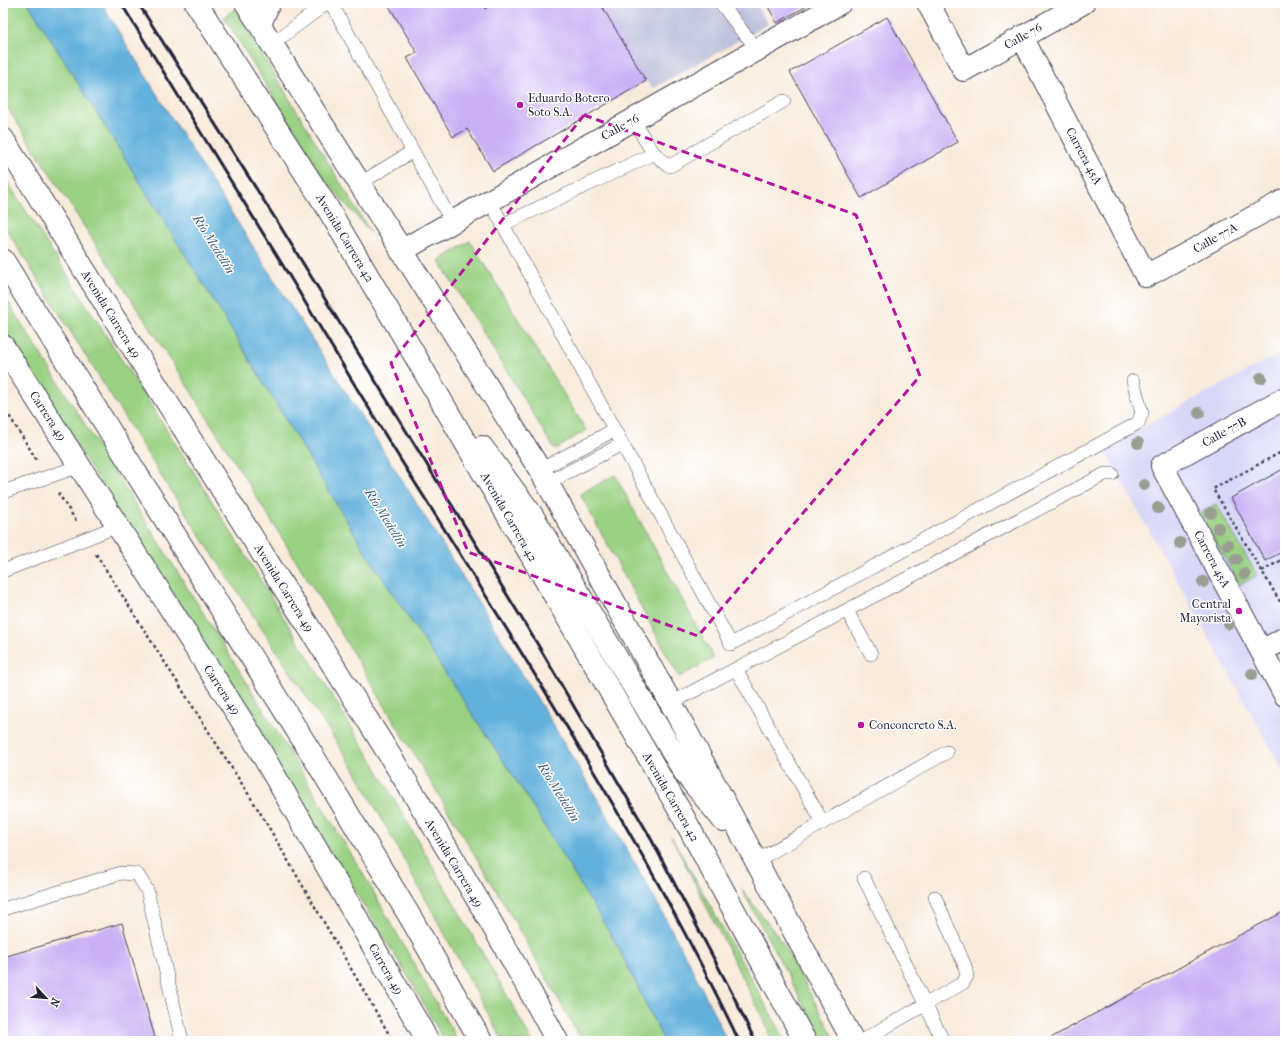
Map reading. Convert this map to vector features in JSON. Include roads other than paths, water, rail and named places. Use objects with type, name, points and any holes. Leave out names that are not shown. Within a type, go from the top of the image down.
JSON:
[{"type":"main road","name":"Avenida Carrera 42","points":[[196,3],[327,207],[414,354],[680,811],[805,1041]]},
{"type":"main road","points":[[246,3],[543,476],[671,703],[853,1041]]},
{"type":"main road","points":[[260,24],[269,3]]},
{"type":"main road","name":"Calle 76","points":[[401,251],[840,3]]},
{"type":"main road","name":"Calle 76","points":[[928,3],[964,70],[1082,3]]},
{"type":"main road","name":"Carrera 45A","points":[[1022,37],[1146,276]]},
{"type":"main road","name":"Avenida Carrera 49","points":[[3,139],[148,373],[402,776],[460,871],[557,1041]]},
{"type":"main road","name":"Calle 77A","points":[[1146,276],[1285,200]]},
{"type":"main road","points":[[3,260],[318,764],[412,920],[481,1041]]},
{"type":"main road","name":"Carrera 49","points":[[3,346],[251,735],[428,1041]]},
{"type":"main road","points":[[414,354],[532,515],[685,773],[756,861]]},
{"type":"main road","name":"Calle 77B","points":[[1162,466],[1285,398]]},
{"type":"main road","name":"Carrera 45A","points":[[1162,466],[1285,695]]},
{"type":"main road","points":[[1262,651],[1285,638]]},
{"type":"lane","points":[[272,44],[327,3]]},
{"type":"lane","points":[[332,3],[452,222]]},
{"type":"lane","points":[[721,3],[758,49]]},
{"type":"lane","points":[[634,120],[653,154],[658,160],[670,166],[784,101]]},
{"type":"lane","points":[[359,184],[414,151]]},
{"type":"lane","points":[[502,225],[653,154]]},
{"type":"lane","points":[[490,201],[731,644],[1138,423],[1142,413],[1132,381]]},
{"type":"lane","points":[[543,476],[614,430]]},
{"type":"lane","points":[[543,476],[622,444]]},
{"type":"lane","points":[[3,492],[80,466]]},
{"type":"lane","points":[[671,703],[1105,474],[1112,474]]},
{"type":"lane","points":[[3,571],[118,526]]},
{"type":"lane","points":[[847,611],[871,654]]},
{"type":"lane","points":[[736,669],[823,823]]},
{"type":"lane","points":[[756,861],[947,752]]},
{"type":"lane","points":[[3,909],[121,873],[137,874],[147,890],[182,1041]]},
{"type":"lane","points":[[864,878],[943,1041]]},
{"type":"lane","points":[[861,1041],[963,983],[967,976],[965,966],[935,897]]},
{"type":"water","name":"Río Medellín","points":[[28,3],[101,3],[209,178],[485,612],[637,868],[684,954],[727,1041],[664,1041],[617,945],[525,794],[365,551],[222,314]]},
{"type":"waterway","points":[[95,12],[106,3]]},
{"type":"railway","points":[[121,3],[391,445],[509,632],[590,766],[668,902],[705,971],[739,1041]]},
{"type":"railway","points":[[138,3],[280,226],[538,645],[649,835],[733,995],[755,1041]]},
{"type":"place","name":"Eduardo Botero Soto S.A.","points":[[520,105]]},
{"type":"place","name":"Central Mayorista","points":[[1239,611]]},
{"type":"place","name":"Conconcreto S.A.","points":[[861,725]]}]
